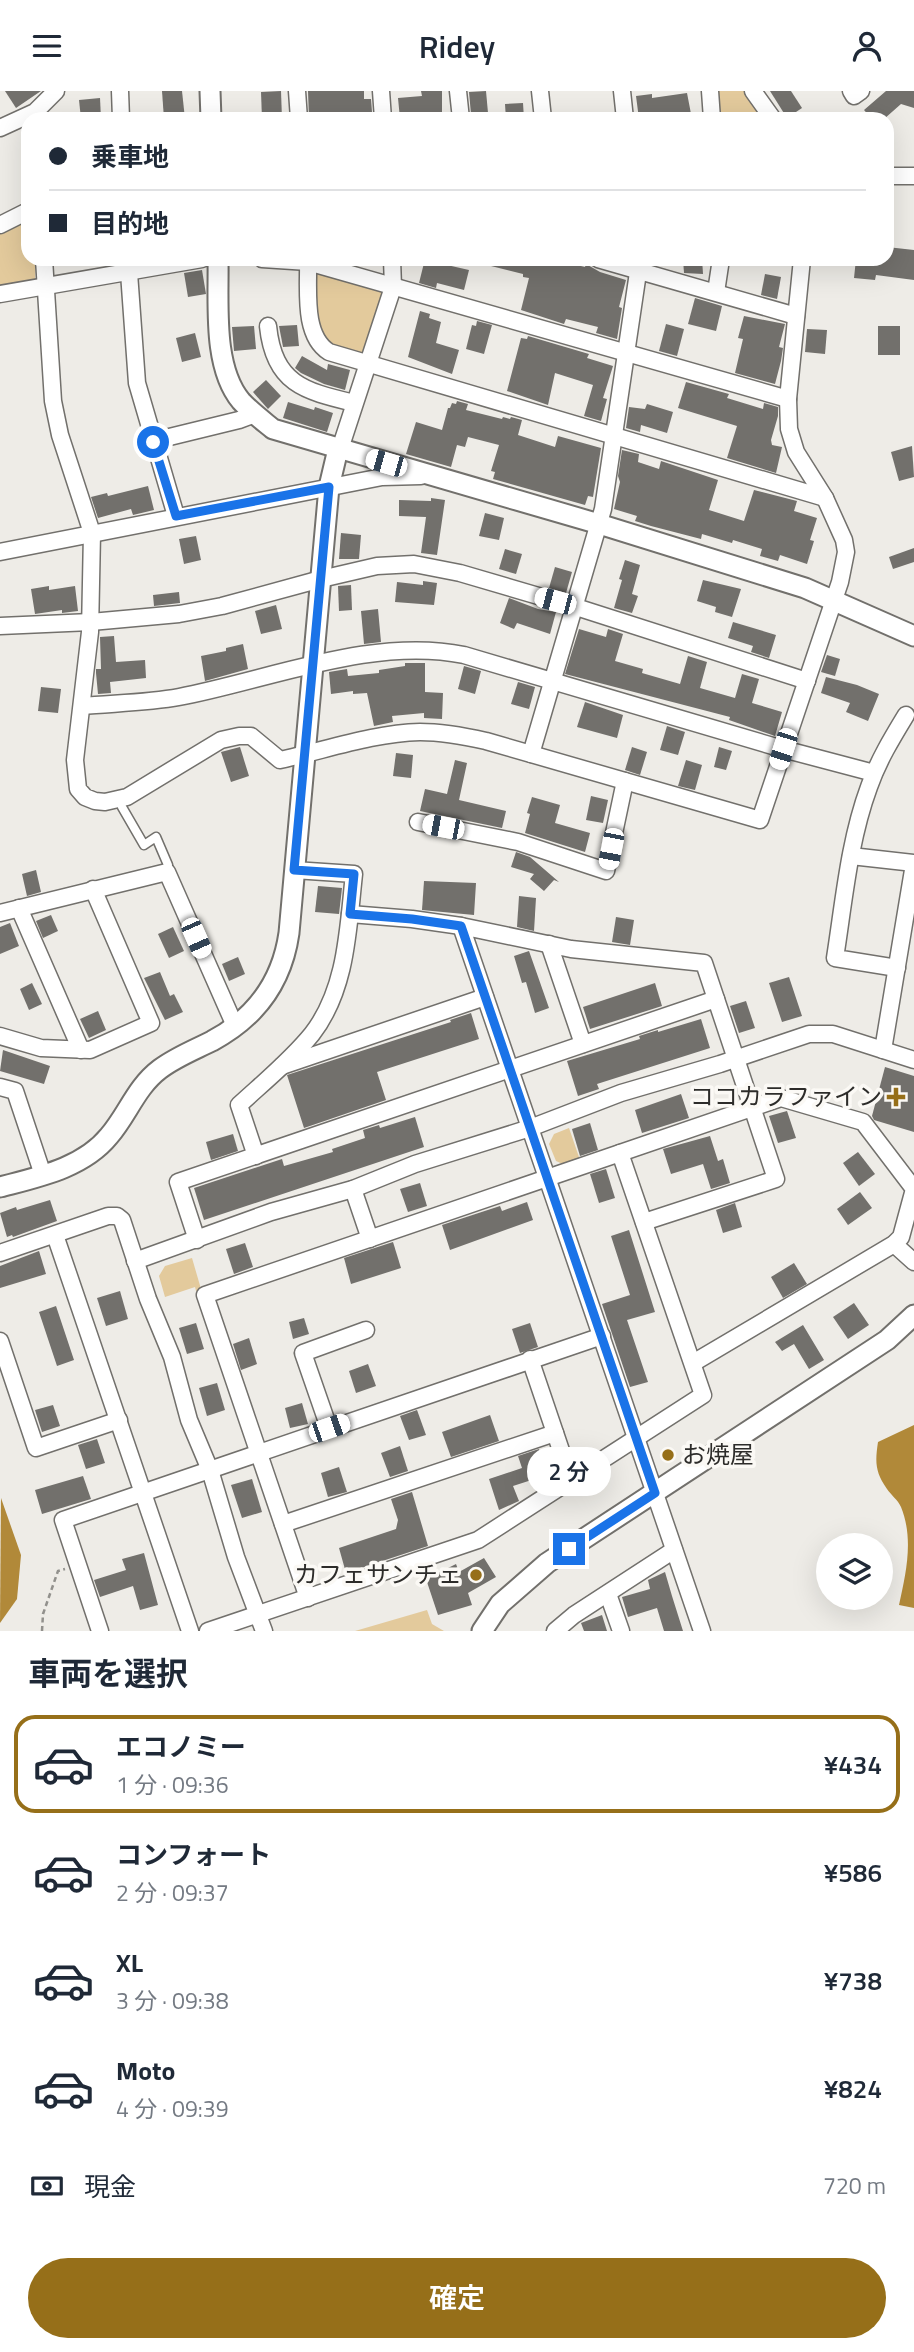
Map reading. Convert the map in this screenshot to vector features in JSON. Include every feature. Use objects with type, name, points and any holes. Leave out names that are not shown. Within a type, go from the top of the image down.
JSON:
[{"type":"street","points":[[38,112],[56,91]]},
{"type":"street","points":[[120,91],[121,112]]},
{"type":"street","points":[[210,91],[211,112]]},
{"type":"street","points":[[297,91],[298,112]]},
{"type":"street","points":[[380,91],[382,112]]},
{"type":"street","points":[[458,91],[460,112]]},
{"type":"street","points":[[540,91],[542,112]]},
{"type":"street","points":[[622,91],[624,112]]},
{"type":"street","points":[[710,91],[712,112]]},
{"type":"street","points":[[753,91],[768,112]]},
{"type":"street","points":[[851,91],[855,96],[861,91]]},
{"type":"street","points":[[0,128],[21,120]]},
{"type":"street","points":[[894,176],[914,176]]},
{"type":"street","points":[[0,225],[21,214]]},
{"type":"street","points":[[44,266],[53,401],[60,435],[92,533],[91,622],[75,760],[78,789],[85,797],[95,801],[120,799],[221,740],[239,736],[251,736],[280,759],[392,735],[420,732],[457,734],[760,820],[845,568],[846,552],[839,527],[793,445],[789,429],[788,399],[801,266]]},
{"type":"street","points":[[0,295],[125,266]]},
{"type":"street","points":[[129,266],[136,383],[176,516]]},
{"type":"street","points":[[218,266],[223,366],[230,384],[241,400],[273,429],[599,524],[805,588],[914,636]]},
{"type":"street","points":[[308,266],[311,326],[320,346],[329,352],[825,498]]},
{"type":"street","points":[[327,266],[788,399]]},
{"type":"street","points":[[0,1187],[72,1164],[97,1149],[109,1137],[142,1086],[159,1069],[235,1026],[263,1000],[283,963],[288,941],[329,487],[366,364],[393,287],[392,266]]},
{"type":"street","points":[[531,754],[599,524],[639,266]]},
{"type":"street","points":[[644,266],[716,292],[796,316]]},
{"type":"street","points":[[716,292],[720,266]]},
{"type":"street","points":[[268,325],[270,343],[277,363],[296,383],[321,395],[355,403]]},
{"type":"street","points":[[153,442],[255,414]]},
{"type":"street","points":[[0,552],[382,477],[432,476]]},
{"type":"street","points":[[0,626],[91,622],[199,611],[377,566],[414,564],[444,569],[576,607],[807,681]]},
{"type":"street","points":[[82,706],[177,698],[312,666],[397,650],[433,650],[464,655],[554,680],[783,749],[874,773]]},
{"type":"street","points":[[897,968],[835,958],[851,856],[868,789],[884,752],[906,715]]},
{"type":"street","points":[[418,822],[519,842],[606,871],[625,781]]},
{"type":"street","points":[[851,856],[914,863],[883,1050]]},
{"type":"street","points":[[256,1156],[239,1105],[313,1033],[332,999],[345,953],[354,874],[294,870]]},
{"type":"street","points":[[0,913],[167,872],[235,1026]]},
{"type":"street","points":[[0,1036],[41,1048],[81,1050],[90,1049],[151,1023],[93,889]]},
{"type":"street","points":[[19,908],[81,1050]]},
{"type":"street","points":[[350,914],[461,926],[571,949],[704,963],[776,1179],[644,1222]]},
{"type":"street","points":[[461,926],[702,1631]]},
{"type":"street","points":[[549,944],[583,1044]]},
{"type":"street","points":[[280,1067],[485,997]]},
{"type":"street","points":[[197,1240],[178,1182],[716,999]]},
{"type":"street","points":[[135,1261],[271,1212],[354,1189],[415,1164],[530,1128],[621,1093],[797,1037],[833,1034],[914,1061]]},
{"type":"street","points":[[0,1087],[15,1091],[43,1175]]},
{"type":"street","points":[[308,1598],[205,1295],[780,1098],[863,1122],[914,1189],[901,1237],[894,1244],[693,1363]]},
{"type":"street","points":[[208,1631],[478,1540],[703,1395],[620,1153]]},
{"type":"street","points":[[354,1189],[370,1239]]},
{"type":"street","points":[[0,1253],[108,1216],[117,1216],[122,1220],[264,1631]]},
{"type":"street","points":[[55,1235],[190,1631]]},
{"type":"street","points":[[894,1244],[914,1262]]},
{"type":"street","points":[[482,1631],[500,1604],[532,1575],[887,1340],[914,1315]]},
{"type":"street","points":[[329,1428],[303,1353],[366,1330]]},
{"type":"street","points":[[100,1631],[63,1520],[602,1336]]},
{"type":"street","points":[[0,1341],[36,1448],[119,1420]]},
{"type":"street","points":[[530,1359],[571,1480]]},
{"type":"street","points":[[283,1524],[555,1433]]},
{"type":"street","points":[[555,1631],[574,1615],[674,1549]]},
{"type":"street","points":[[608,1594],[621,1631]]},
{"type":"lane","points":[[120,799],[144,845],[156,837],[168,865],[167,872]]},
{"type":"path","points":[[42,1631],[43,1613],[58,1571],[66,1568],[63,1559]]},
{"type":"shaded area","points":[[714,91],[744,91],[759,112],[716,112]]},
{"type":"shaded area","points":[[21,220],[21,266],[36,266],[35,282],[0,288],[0,231]]},
{"type":"shaded area","points":[[319,270],[379,288],[383,292],[364,354],[356,356],[324,342],[315,317],[314,275]]},
{"type":"shaded area","points":[[569,1128],[580,1160],[565,1165],[556,1161],[549,1144],[554,1134]]},
{"type":"shaded area","points":[[192,1258],[201,1289],[196,1291],[195,1287],[165,1297],[159,1276],[165,1266]]},
{"type":"shaded area","points":[[914,1425],[914,1608],[899,1605],[906,1568],[907,1531],[901,1507],[883,1483],[876,1461],[878,1442]]},
{"type":"shaded area","points":[[1,1498],[21,1555],[17,1599],[0,1623]]},
{"type":"shaded area","points":[[427,1610],[432,1624],[444,1631],[355,1631]]},
{"type":"building","points":[[5,91],[41,91],[16,108]]},
{"type":"building","points":[[162,91],[182,91],[184,112],[164,112]]},
{"type":"building","points":[[281,91],[282,112],[262,112],[261,92]]},
{"type":"building","points":[[308,91],[364,91],[364,99],[371,99],[372,112],[309,112]]},
{"type":"building","points":[[421,91],[442,91],[442,112],[399,112],[398,98],[422,96]]},
{"type":"building","points":[[486,91],[488,112],[471,112],[469,92]]},
{"type":"building","points":[[770,91],[791,91],[802,108],[796,112],[783,112]]},
{"type":"building","points":[[886,91],[914,91],[914,108],[901,104],[892,112],[864,110]]},
{"type":"building","points":[[687,93],[691,112],[638,112],[636,96],[652,94],[652,98]]},
{"type":"building","points":[[100,98],[101,112],[80,112],[79,100]]},
{"type":"building","points":[[523,103],[524,112],[506,112],[505,104]]},
{"type":"building","points":[[894,248],[914,250],[914,280],[876,275],[875,280],[854,278],[855,266],[894,266]]},
{"type":"building","points":[[423,266],[451,266],[469,270],[464,290],[437,283],[436,288],[419,283]]},
{"type":"building","points":[[491,266],[590,266],[626,280],[619,307],[622,308],[617,339],[596,333],[598,327],[566,319],[564,324],[521,310],[529,278],[523,277],[523,274]]},
{"type":"building","points":[[684,266],[702,266],[703,274],[684,273]]},
{"type":"building","points":[[202,270],[206,294],[188,297],[184,273]]},
{"type":"building","points":[[765,274],[781,277],[777,299],[761,295]]},
{"type":"building","points":[[695,298],[722,306],[716,331],[688,324]]},
{"type":"building","points":[[420,311],[441,322],[436,343],[459,350],[452,374],[408,357]]},
{"type":"building","points":[[744,316],[785,324],[779,347],[783,348],[781,361],[775,384],[735,373],[743,339],[738,338]]},
{"type":"building","points":[[477,321],[492,325],[484,354],[466,349],[472,325],[476,326]]},
{"type":"building","points":[[666,324],[684,329],[677,356],[659,351]]},
{"type":"building","points":[[297,325],[299,346],[283,347],[279,326]]},
{"type":"building","points":[[254,326],[256,349],[234,351],[232,327]]},
{"type":"building","points":[[878,326],[900,326],[900,355],[878,355]]},
{"type":"building","points":[[807,329],[827,330],[825,354],[805,352]]},
{"type":"building","points":[[195,333],[201,357],[182,362],[176,338]]},
{"type":"building","points":[[528,336],[589,354],[587,358],[613,366],[603,398],[607,399],[601,421],[584,416],[593,385],[555,373],[548,405],[507,391],[521,338],[527,339]]},
{"type":"building","points":[[302,356],[327,370],[328,364],[350,370],[345,390],[301,373],[295,368]]},
{"type":"building","points":[[266,380],[281,396],[268,409],[253,392]]},
{"type":"building","points":[[686,382],[729,394],[727,398],[763,409],[764,403],[778,407],[771,440],[772,445],[782,447],[776,473],[727,458],[737,426],[678,408]]},
{"type":"building","points":[[457,401],[468,404],[466,410],[502,419],[511,417],[522,420],[518,435],[555,447],[558,436],[601,448],[593,497],[588,496],[585,505],[493,479],[495,472],[491,471],[499,445],[468,437],[465,447],[457,445],[451,467],[406,454],[416,422],[442,430],[448,408]]},
{"type":"building","points":[[288,402],[333,413],[327,432],[283,418]]},
{"type":"building","points":[[647,404],[673,412],[667,433],[641,425],[640,432],[626,428],[629,407],[645,409]]},
{"type":"building","points":[[912,446],[914,477],[899,481],[891,452]]},
{"type":"building","points":[[622,450],[639,454],[638,462],[659,469],[661,461],[718,480],[709,510],[744,521],[754,490],[797,501],[794,511],[817,518],[810,540],[814,541],[807,564],[780,555],[778,561],[760,556],[762,549],[733,540],[732,543],[702,534],[701,539],[651,526],[635,521],[637,516],[614,509],[620,482],[618,476]]},
{"type":"building","points":[[148,486],[154,510],[133,515],[131,509],[98,518],[91,497],[107,493],[108,496]]},
{"type":"building","points":[[431,498],[445,500],[437,555],[421,553],[426,517],[399,516],[399,500],[431,501]]},
{"type":"building","points":[[485,513],[504,518],[499,540],[479,536]]},
{"type":"building","points":[[341,533],[361,535],[359,559],[339,559]]},
{"type":"building","points":[[196,536],[201,560],[184,564],[179,539]]},
{"type":"building","points":[[914,548],[914,562],[893,569],[889,557]]},
{"type":"building","points":[[505,549],[522,554],[516,574],[499,569]]},
{"type":"building","points":[[625,560],[640,565],[632,594],[638,596],[632,613],[614,608]]},
{"type":"building","points":[[555,567],[572,572],[566,593],[549,588]]},
{"type":"building","points":[[703,580],[741,589],[732,617],[715,612],[716,607],[697,601]]},
{"type":"building","points":[[423,581],[437,583],[434,605],[395,602],[397,582],[423,585]]},
{"type":"building","points":[[351,585],[352,610],[339,611],[338,586]]},
{"type":"building","points":[[49,586],[49,590],[75,586],[78,611],[62,613],[62,610],[35,614],[31,589]]},
{"type":"building","points":[[179,592],[180,603],[154,606],[153,595]]},
{"type":"building","points":[[509,598],[538,609],[556,612],[550,634],[517,623],[514,629],[500,623]]},
{"type":"building","points":[[276,605],[282,629],[261,634],[255,611]]},
{"type":"building","points":[[378,609],[381,642],[364,644],[361,611]]},
{"type":"building","points":[[733,622],[776,635],[769,658],[751,652],[753,646],[728,638]]},
{"type":"building","points":[[579,629],[606,637],[608,629],[623,634],[615,661],[643,669],[642,673],[680,684],[688,656],[707,662],[700,688],[735,698],[742,674],[759,679],[752,703],[782,712],[775,736],[729,720],[730,717],[565,674]]},
{"type":"building","points":[[114,636],[116,662],[145,660],[146,678],[110,682],[111,693],[98,694],[96,669],[101,669],[100,637]]},
{"type":"building","points":[[243,644],[248,669],[205,681],[201,656]]},
{"type":"building","points":[[827,655],[840,659],[835,676],[821,672]]},
{"type":"building","points":[[405,663],[425,663],[425,692],[443,693],[442,719],[424,718],[424,713],[392,716],[393,722],[374,726],[367,693],[353,694],[353,691],[331,694],[329,672],[347,669],[348,676],[379,673],[379,670],[405,666]]},
{"type":"building","points":[[464,666],[481,671],[475,694],[458,689]]},
{"type":"building","points":[[826,677],[879,694],[868,721],[846,712],[850,703],[821,693]]},
{"type":"building","points":[[518,682],[535,687],[529,709],[511,704]]},
{"type":"building","points":[[41,687],[61,689],[58,713],[38,711]]},
{"type":"building","points":[[585,702],[623,715],[617,738],[577,727]]},
{"type":"building","points":[[667,726],[685,732],[678,755],[660,750]]},
{"type":"building","points":[[240,747],[249,776],[231,782],[221,752]]},
{"type":"building","points":[[632,747],[647,752],[640,775],[625,770]]},
{"type":"building","points":[[719,747],[732,751],[726,770],[714,767]]},
{"type":"building","points":[[396,753],[413,755],[411,778],[393,776]]},
{"type":"building","points":[[455,760],[467,763],[459,800],[506,811],[502,828],[420,811],[425,789],[447,794]]},
{"type":"building","points":[[686,760],[702,765],[695,790],[678,786]]},
{"type":"building","points":[[591,796],[608,800],[603,823],[586,820]]},
{"type":"building","points":[[532,797],[560,805],[555,823],[590,833],[585,852],[525,833]]},
{"type":"building","points":[[516,852],[530,857],[559,882],[554,880],[544,891],[530,879],[534,874],[511,867]]},
{"type":"building","points":[[36,870],[41,892],[27,896],[22,874]]},
{"type":"building","points":[[424,881],[476,883],[474,915],[422,910]]},
{"type":"building","points":[[318,886],[342,888],[339,914],[315,912]]},
{"type":"building","points":[[519,896],[536,898],[534,931],[517,927]]},
{"type":"building","points":[[51,915],[58,931],[43,938],[36,921]]},
{"type":"building","points":[[616,917],[634,920],[630,945],[612,942]]},
{"type":"building","points":[[10,923],[19,946],[0,954],[0,927]]},
{"type":"building","points":[[173,927],[184,951],[169,958],[158,934]]},
{"type":"building","points":[[529,951],[549,1008],[535,1013],[526,982],[522,983],[514,956]]},
{"type":"building","points":[[238,957],[245,974],[229,981],[222,964]]},
{"type":"building","points":[[160,972],[170,996],[174,994],[183,1012],[165,1020],[144,978]]},
{"type":"building","points":[[789,977],[802,1016],[782,1022],[769,983]]},
{"type":"building","points":[[32,983],[42,1004],[29,1010],[20,989]]},
{"type":"building","points":[[655,983],[662,1006],[590,1029],[583,1007]]},
{"type":"building","points":[[746,1001],[755,1028],[739,1033],[730,1006]]},
{"type":"building","points":[[98,1011],[106,1030],[89,1038],[80,1019]]},
{"type":"building","points":[[471,1013],[479,1039],[377,1072],[386,1100],[304,1128],[287,1075],[451,1022],[450,1020]]},
{"type":"building","points":[[701,1019],[710,1048],[597,1084],[599,1089],[578,1096],[567,1061],[640,1039],[639,1036],[658,1030]]},
{"type":"building","points":[[3,1050],[50,1066],[44,1084],[0,1071]]},
{"type":"building","name":"ココカラファイン","points":[[885,1067],[914,1076],[914,1132],[874,1120],[872,1116]]},
{"type":"building","points":[[681,1094],[689,1118],[642,1133],[635,1110]]},
{"type":"building","points":[[787,1111],[796,1138],[778,1143],[769,1116]]},
{"type":"building","points":[[415,1117],[424,1147],[204,1220],[194,1188],[282,1159],[284,1166],[333,1152],[332,1149],[365,1138],[363,1130],[379,1125],[380,1128]]},
{"type":"building","points":[[590,1123],[598,1150],[580,1156],[572,1129]]},
{"type":"building","points":[[233,1134],[238,1151],[211,1160],[206,1142]]},
{"type":"building","points":[[710,1136],[718,1161],[723,1159],[730,1183],[711,1189],[703,1164],[671,1174],[663,1149]]},
{"type":"building","points":[[858,1152],[875,1174],[859,1186],[843,1163]]},
{"type":"building","points":[[606,1169],[615,1198],[599,1203],[590,1174]]},
{"type":"building","points":[[420,1183],[427,1206],[408,1212],[400,1189]]},
{"type":"building","points":[[860,1192],[872,1208],[848,1225],[837,1209]]},
{"type":"building","points":[[50,1200],[57,1221],[7,1237],[0,1213]]},
{"type":"building","points":[[527,1202],[533,1220],[450,1250],[442,1225],[500,1206],[502,1211]]},
{"type":"building","points":[[735,1203],[742,1227],[723,1233],[716,1210]]},
{"type":"building","points":[[629,1230],[655,1312],[627,1320],[648,1382],[630,1387],[602,1304],[630,1295],[611,1236]]},
{"type":"building","points":[[393,1242],[401,1268],[351,1284],[344,1258]]},
{"type":"building","points":[[245,1243],[253,1267],[234,1274],[226,1249]]},
{"type":"building","points":[[39,1251],[46,1274],[0,1288],[0,1266]]},
{"type":"building","points":[[794,1263],[807,1284],[783,1298],[771,1277]]},
{"type":"building","points":[[120,1291],[128,1319],[106,1326],[97,1298]]},
{"type":"building","points":[[854,1303],[869,1325],[848,1339],[833,1317]]},
{"type":"building","points":[[56,1306],[74,1360],[57,1366],[39,1312]]},
{"type":"building","points":[[304,1318],[309,1334],[293,1339],[289,1322]]},
{"type":"building","points":[[196,1323],[204,1349],[187,1354],[179,1328]]},
{"type":"building","points":[[530,1323],[538,1347],[520,1353],[512,1329]]},
{"type":"building","points":[[803,1325],[824,1360],[809,1369],[794,1344],[782,1351],[775,1342]]},
{"type":"building","points":[[249,1338],[257,1364],[241,1370],[233,1344]]},
{"type":"building","points":[[368,1364],[376,1386],[356,1393],[349,1371]]},
{"type":"building","points":[[217,1383],[225,1410],[207,1416],[199,1388]]},
{"type":"building","points":[[302,1403],[308,1424],[290,1428],[285,1408]]},
{"type":"building","points":[[53,1405],[60,1426],[42,1432],[35,1410]]},
{"type":"building","points":[[417,1410],[426,1435],[409,1440],[400,1416]]},
{"type":"building","points":[[490,1415],[499,1441],[451,1457],[442,1432]]},
{"type":"building","points":[[97,1439],[105,1463],[86,1469],[78,1445]]},
{"type":"building","points":[[400,1446],[408,1471],[390,1477],[381,1453]]},
{"type":"building","points":[[539,1449],[547,1475],[513,1486],[519,1501],[499,1510],[489,1479],[522,1468],[518,1456]]},
{"type":"building","points":[[339,1467],[347,1492],[328,1497],[321,1473]]},
{"type":"building","points":[[83,1476],[91,1499],[42,1514],[35,1490]]},
{"type":"building","points":[[252,1479],[262,1512],[242,1518],[231,1485]]},
{"type":"building","points":[[412,1492],[428,1546],[346,1573],[339,1548],[396,1529],[398,1520],[391,1499]]},
{"type":"building","points":[[144,1553],[158,1605],[140,1610],[133,1586],[100,1597],[94,1580],[126,1570],[122,1559]]},
{"type":"building","points":[[484,1558],[496,1577],[468,1593],[472,1605],[438,1615],[426,1579],[456,1564],[459,1572]]},
{"type":"building","points":[[665,1572],[683,1631],[664,1631],[657,1608],[628,1617],[622,1597],[650,1589],[648,1580]]},
{"type":"building","points":[[602,1615],[607,1631],[584,1631],[581,1623]]},
{"type":"place","name":"ココカラファイン","points":[[896,1097]]},
{"type":"place","name":"お焼屋","points":[[668,1455]]},
{"type":"place","name":"カフェサンチェ","points":[[476,1575]]},
{"type":"route","points":[[153,442],[176,516],[329,487],[294,870],[354,874],[350,914],[461,926],[655,1493],[569,1549]]}]
